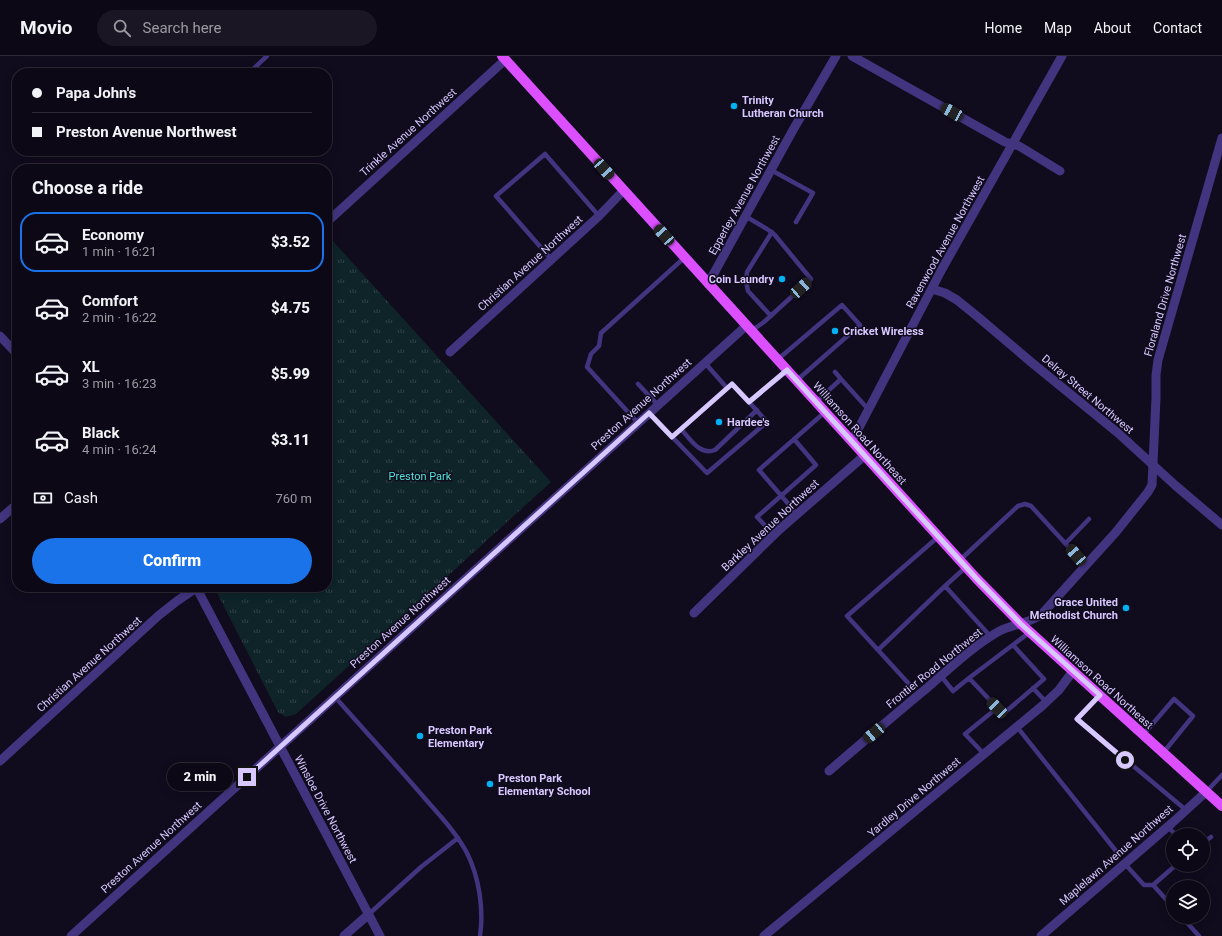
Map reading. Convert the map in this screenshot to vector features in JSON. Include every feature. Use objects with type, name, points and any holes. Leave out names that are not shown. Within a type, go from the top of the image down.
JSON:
[{"type":"main road","name":"Williamson Road Northeast","points":[[503,58],[938,537],[1021,624],[1222,806]]},
{"type":"street","name":"Epperley Avenue Northwest","points":[[708,284],[836,56]]},
{"type":"street","points":[[852,56],[1005,142],[1024,149],[1060,171]]},
{"type":"street","name":"Ravenwood Avenue Northwest","points":[[852,441],[932,289],[1062,56]]},
{"type":"street","name":"Trinkle Avenue Northwest","points":[[332,217],[503,58]]},
{"type":"street","name":"Floraland Drive Northwest","points":[[1021,624],[1032,621],[1041,615],[1116,532],[1152,485],[1156,375],[1158,360],[1222,138]]},
{"type":"street","name":"Christian Avenue Northwest","points":[[450,352],[599,216],[624,191]]},
{"type":"street","name":"Delray Street Northwest","points":[[932,289],[945,293],[957,300],[978,317],[1118,433],[1222,525]]},
{"type":"street","name":"Preston Avenue Northwest","points":[[71,936],[649,413],[705,363],[749,329]]},
{"type":"street","points":[[0,336],[12,349]]},
{"type":"street","name":"Barkley Avenue Northwest","points":[[694,613],[774,535],[864,456]]},
{"type":"street","points":[[0,519],[12,508]]},
{"type":"street","name":"Christian Avenue Northwest","points":[[0,760],[158,616],[189,592]]},
{"type":"street","name":"Winsloe Drive Northwest","points":[[199,592],[380,936]]},
{"type":"street","name":"Frontier Road Northwest","points":[[829,770],[968,653],[991,636],[1009,627],[1021,624]]},
{"type":"street","name":"Yardley Drive Northwest","points":[[764,936],[1017,727],[1059,690],[1073,671]]},
{"type":"street","name":"Maplelawn Avenue Northwest","points":[[1041,936],[1168,827],[1206,792]]},
{"type":"street","points":[[344,936],[369,914]]},
{"type":"lane","points":[[254,68],[267,56]]},
{"type":"lane","points":[[552,259],[496,196],[545,154],[599,216]]},
{"type":"lane","points":[[771,170],[813,193],[796,222]]},
{"type":"lane","points":[[745,216],[772,232],[811,279],[771,316],[749,329]]},
{"type":"lane","points":[[771,316],[748,291],[746,281],[747,272],[772,232]]},
{"type":"lane","points":[[638,423],[587,367],[591,354],[599,346],[601,333],[684,258]]},
{"type":"lane","points":[[777,360],[842,305],[860,325],[796,381]]},
{"type":"lane","points":[[705,363],[727,388]]},
{"type":"lane","points":[[749,402],[787,370]]},
{"type":"lane","points":[[835,372],[868,409]]},
{"type":"lane","points":[[816,402],[841,379]]},
{"type":"lane","points":[[638,384],[658,405]]},
{"type":"lane","points":[[649,413],[672,437],[707,473],[767,422],[732,384],[672,437]]},
{"type":"lane","points":[[681,429],[698,448],[705,451],[711,451],[715,450],[757,410]]},
{"type":"lane","points":[[797,514],[759,470],[825,412]]},
{"type":"lane","points":[[774,535],[758,518],[816,465],[794,439]]},
{"type":"lane","points":[[878,650],[945,586],[963,563],[1018,506],[1025,504],[1031,506],[1086,566]]},
{"type":"lane","points":[[1066,543],[1089,519]]},
{"type":"lane","points":[[909,684],[847,616],[938,537]]},
{"type":"lane","points":[[945,586],[991,636]]},
{"type":"lane","points":[[941,676],[953,691],[1030,632]]},
{"type":"lane","points":[[969,678],[1003,714],[1044,679],[1013,645]]},
{"type":"lane","points":[[1033,688],[1046,702]]},
{"type":"lane","points":[[1100,695],[1077,719],[1186,810]]},
{"type":"lane","points":[[335,697],[458,838],[467,853],[474,870],[481,911],[480,936]]},
{"type":"lane","points":[[1143,735],[1174,700],[1193,716],[1163,753]]},
{"type":"lane","points":[[984,754],[965,734],[997,708]]},
{"type":"lane","points":[[1017,727],[1116,852]]},
{"type":"lane","points":[[1206,792],[1222,774]]},
{"type":"lane","points":[[369,914],[421,867],[458,838]]},
{"type":"lane","points":[[1125,864],[1144,885],[1153,885],[1168,872]]},
{"type":"lane","points":[[1153,885],[1166,899]]},
{"type":"lane","points":[[1188,924],[1199,936]]},
{"type":"green space","name":"Preston Park","points":[[332,240],[551,482],[296,714],[286,717],[278,712],[217,592],[332,592]]},
{"type":"place","name":"Trinity Lutheran Church","points":[[734,106]]},
{"type":"place","name":"Coin Laundry","points":[[782,279]]},
{"type":"place","name":"Cricket Wireless","points":[[835,331]]},
{"type":"place","name":"Hardee's","points":[[719,422]]},
{"type":"place","name":"Grace United Methodist Church","points":[[1126,608]]},
{"type":"place","name":"Preston Park Elementary","points":[[420,736]]},
{"type":"place","name":"Preston Park Elementary School","points":[[490,784]]},
{"type":"route","points":[[247,777],[649,413],[672,437],[732,384],[749,402],[787,370],[976,578],[1021,624],[1100,695],[1077,719],[1125,760]]}]
